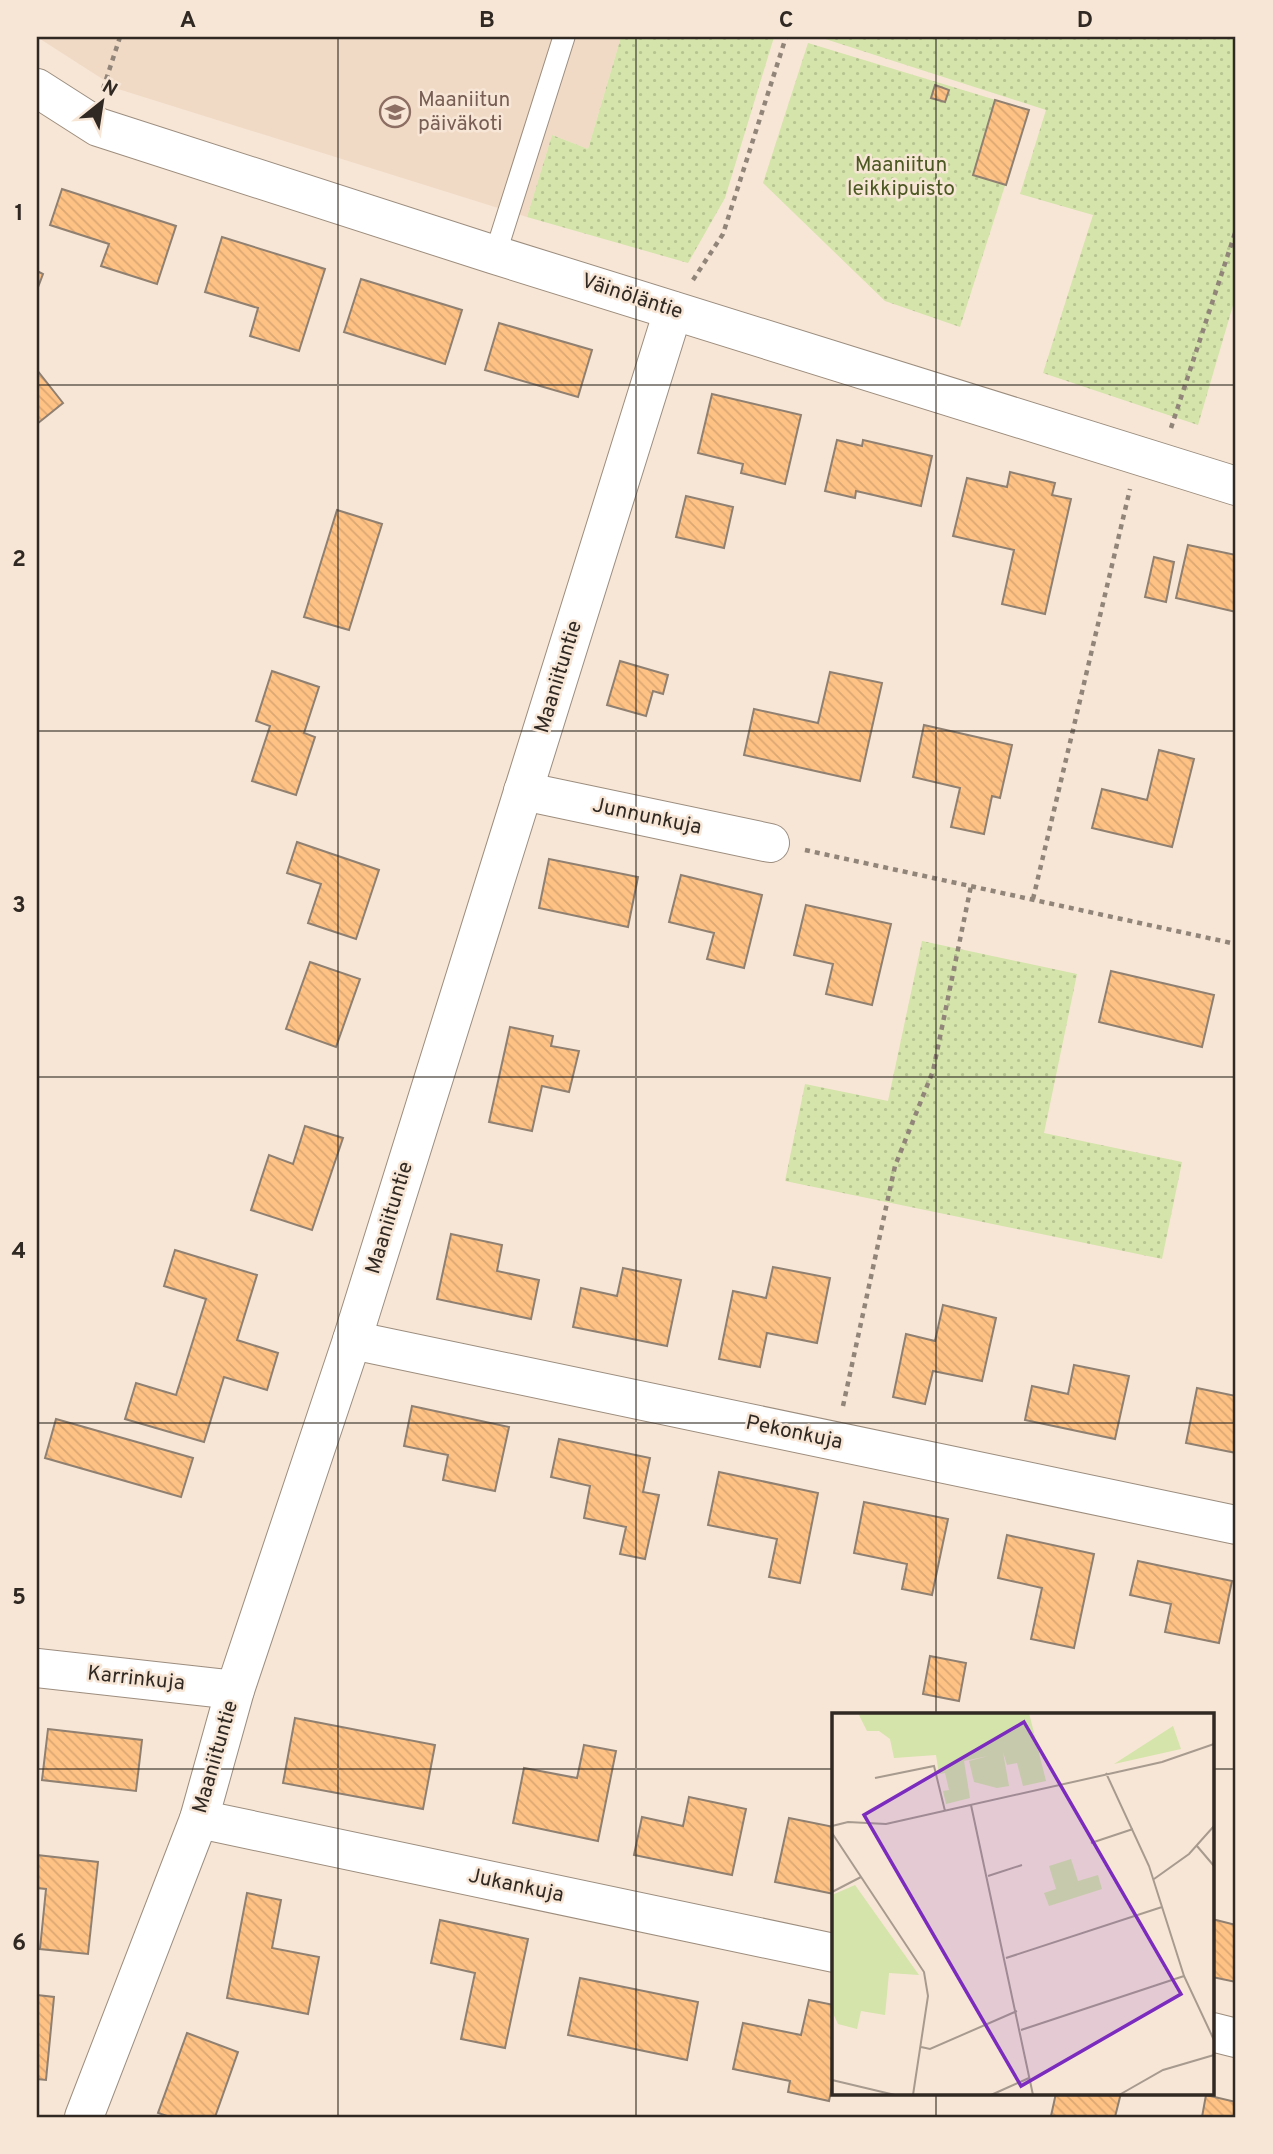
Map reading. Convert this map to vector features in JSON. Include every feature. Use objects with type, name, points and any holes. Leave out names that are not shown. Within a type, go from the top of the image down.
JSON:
[{"type":"street","name":"Väinöläntie","points":[[37,88],[98,127],[495,255],[1236,486]]},
{"type":"street","name":"Maaniituntie","points":[[84,2117],[199,1818],[235,1690],[352,1340],[673,311]]},
{"type":"street","name":"Junnunkuja","points":[[523,790],[769,843]]},
{"type":"street","name":"Pekonkuja","points":[[352,1340],[1236,1525]]},
{"type":"street","name":"Karrinkuja","points":[[37,1668],[235,1690]]},
{"type":"street","name":"Jukankuja","points":[[199,1818],[832,1953]]},
{"type":"street","points":[[1214,2032],[1236,2038]]},
{"type":"lane","points":[[495,255],[564,37]]},
{"type":"path","points":[[103,91],[120,37]]},
{"type":"path","points":[[694,279],[723,234],[786,37]]},
{"type":"path","points":[[1181,394],[1236,230]]},
{"type":"path","points":[[1033,899],[1130,490]]},
{"type":"path","points":[[769,843],[1236,944]]},
{"type":"path","points":[[835,1441],[895,1166],[933,1071],[971,886]]},
{"type":"shaded area","name":"Maaniitun päiväkoti","points":[[37,37],[621,37],[588,149],[552,135],[527,217],[118,89]]},
{"type":"green space","points":[[621,37],[774,37],[725,198],[688,263],[527,217],[552,135],[588,149]]},
{"type":"green space","points":[[819,37],[1236,37],[1236,295],[1198,425],[1043,373],[1093,215],[1020,194],[1046,110]]},
{"type":"green space","name":"Maaniitun leikkipuisto","points":[[808,43],[1029,110],[960,327],[885,301],[763,183]]},
{"type":"green space","points":[[922,941],[1077,974],[1044,1133],[1182,1162],[1162,1259],[785,1181],[805,1084],[888,1101]]},
{"type":"building","points":[[935,85],[949,90],[945,102],[931,98]]},
{"type":"building","points":[[995,100],[1029,110],[1006,185],[973,175]]},
{"type":"building","points":[[62,189],[176,226],[157,284],[101,266],[109,244],[50,225]]},
{"type":"building","points":[[222,237],[325,269],[299,351],[250,336],[258,308],[205,292]]},
{"type":"building","points":[[37,271],[43,274],[37,290]]},
{"type":"building","points":[[361,279],[462,310],[445,364],[344,332]]},
{"type":"building","points":[[499,323],[592,350],[578,397],[485,370]]},
{"type":"building","points":[[37,370],[63,403],[37,424]]},
{"type":"building","points":[[712,394],[801,415],[785,484],[741,473],[743,464],[698,453]]},
{"type":"building","points":[[837,440],[862,446],[863,440],[932,456],[921,506],[856,491],[855,498],[825,491]]},
{"type":"building","points":[[1010,472],[1055,483],[1052,495],[1071,499],[1045,614],[1002,604],[1014,550],[953,536],[967,478],[1007,487]]},
{"type":"building","points":[[686,496],[733,507],[724,548],[676,537]]},
{"type":"building","points":[[337,510],[382,524],[349,630],[304,617]]},
{"type":"building","points":[[1188,545],[1236,555],[1236,612],[1176,598]]},
{"type":"building","points":[[1154,557],[1174,562],[1166,602],[1145,597]]},
{"type":"building","points":[[620,661],[668,675],[663,694],[653,691],[646,716],[607,705]]},
{"type":"building","points":[[272,671],[319,687],[304,733],[315,737],[296,795],[252,781],[270,726],[256,721]]},
{"type":"building","points":[[830,672],[882,683],[860,781],[744,755],[754,709],[818,723]]},
{"type":"building","points":[[924,725],[1012,745],[1000,798],[992,796],[984,834],[951,827],[960,788],[913,777]]},
{"type":"building","points":[[1159,750],[1194,759],[1172,847],[1092,828],[1102,789],[1147,800]]},
{"type":"building","points":[[297,842],[379,870],[356,939],[308,923],[321,884],[287,873]]},
{"type":"building","points":[[549,859],[638,877],[628,927],[539,908]]},
{"type":"building","points":[[681,875],[762,895],[744,968],[707,959],[714,933],[669,922]]},
{"type":"building","points":[[806,905],[891,924],[872,1005],[826,994],[833,964],[794,955]]},
{"type":"building","points":[[310,962],[360,979],[336,1047],[286,1029]]},
{"type":"building","points":[[1111,971],[1214,995],[1202,1047],[1099,1022]]},
{"type":"building","points":[[510,1027],[553,1036],[551,1046],[579,1051],[569,1092],[542,1086],[532,1131],[489,1122]]},
{"type":"building","points":[[305,1126],[343,1138],[312,1230],[251,1210],[269,1155],[293,1164]]},
{"type":"building","points":[[451,1234],[502,1245],[497,1271],[539,1280],[531,1319],[437,1299]]},
{"type":"building","points":[[175,1250],[257,1275],[237,1340],[278,1353],[267,1390],[224,1377],[204,1442],[125,1419],[136,1383],[176,1395],[206,1299],[164,1286]]},
{"type":"building","points":[[773,1267],[830,1278],[817,1343],[767,1333],[760,1367],[719,1359],[733,1291],[766,1298]]},
{"type":"building","points":[[623,1268],[681,1280],[667,1346],[573,1327],[581,1288],[617,1296]]},
{"type":"building","points":[[943,1305],[996,1318],[982,1381],[933,1371],[925,1404],[893,1397],[906,1334],[935,1341]]},
{"type":"building","points":[[1074,1365],[1129,1376],[1115,1439],[1025,1420],[1032,1386],[1068,1394]]},
{"type":"building","points":[[1197,1388],[1236,1396],[1236,1453],[1186,1443]]},
{"type":"building","points":[[412,1406],[509,1427],[495,1491],[443,1480],[448,1455],[404,1446]]},
{"type":"building","points":[[56,1419],[193,1458],[181,1497],[45,1458]]},
{"type":"building","points":[[559,1439],[650,1458],[643,1492],[659,1495],[645,1559],[620,1554],[626,1527],[584,1518],[590,1486],[551,1477]]},
{"type":"building","points":[[719,1472],[818,1493],[800,1583],[769,1577],[777,1539],[708,1525]]},
{"type":"building","points":[[864,1502],[948,1519],[932,1595],[902,1589],[907,1564],[854,1553]]},
{"type":"building","points":[[1007,1535],[1094,1554],[1074,1648],[1031,1639],[1042,1588],[998,1578]]},
{"type":"building","points":[[1138,1561],[1232,1581],[1219,1643],[1165,1632],[1171,1604],[1130,1595]]},
{"type":"building","points":[[930,1656],[966,1663],[959,1701],[923,1694]]},
{"type":"building","points":[[295,1718],[435,1745],[423,1809],[283,1783]]},
{"type":"building","points":[[48,1729],[142,1740],[136,1791],[42,1780]]},
{"type":"building","points":[[584,1745],[616,1751],[598,1841],[513,1823],[524,1768],[577,1778]]},
{"type":"building","points":[[689,1797],[746,1809],[732,1875],[634,1855],[642,1817],[683,1826]]},
{"type":"building","points":[[789,1818],[832,1827],[832,1894],[775,1882]]},
{"type":"building","points":[[37,1855],[98,1862],[88,1954],[40,1949],[46,1889],[37,1888]]},
{"type":"building","points":[[247,1893],[281,1900],[272,1948],[319,1957],[308,2014],[227,1998]]},
{"type":"building","points":[[440,1920],[528,1939],[505,2048],[461,2039],[475,1973],[431,1963]]},
{"type":"building","points":[[1214,1920],[1236,1925],[1236,1982],[1214,1977]]},
{"type":"building","points":[[580,1978],[698,2002],[687,2060],[568,2035]]},
{"type":"building","points":[[37,1995],[54,1997],[46,2080],[37,2079]]},
{"type":"building","points":[[809,2000],[832,2005],[832,2087],[829,2101],[788,2092],[790,2081],[733,2069],[743,2023],[801,2035]]},
{"type":"building","points":[[187,2033],[238,2052],[215,2117],[170,2117],[158,2113]]},
{"type":"building","points":[[1056,2094],[1121,2094],[1115,2117],[1051,2116]]},
{"type":"building","points":[[1206,2095],[1236,2102],[1236,2117],[1202,2117]]},
{"type":"place","name":"Maaniitun päiväkoti","points":[[395,112]]}]
